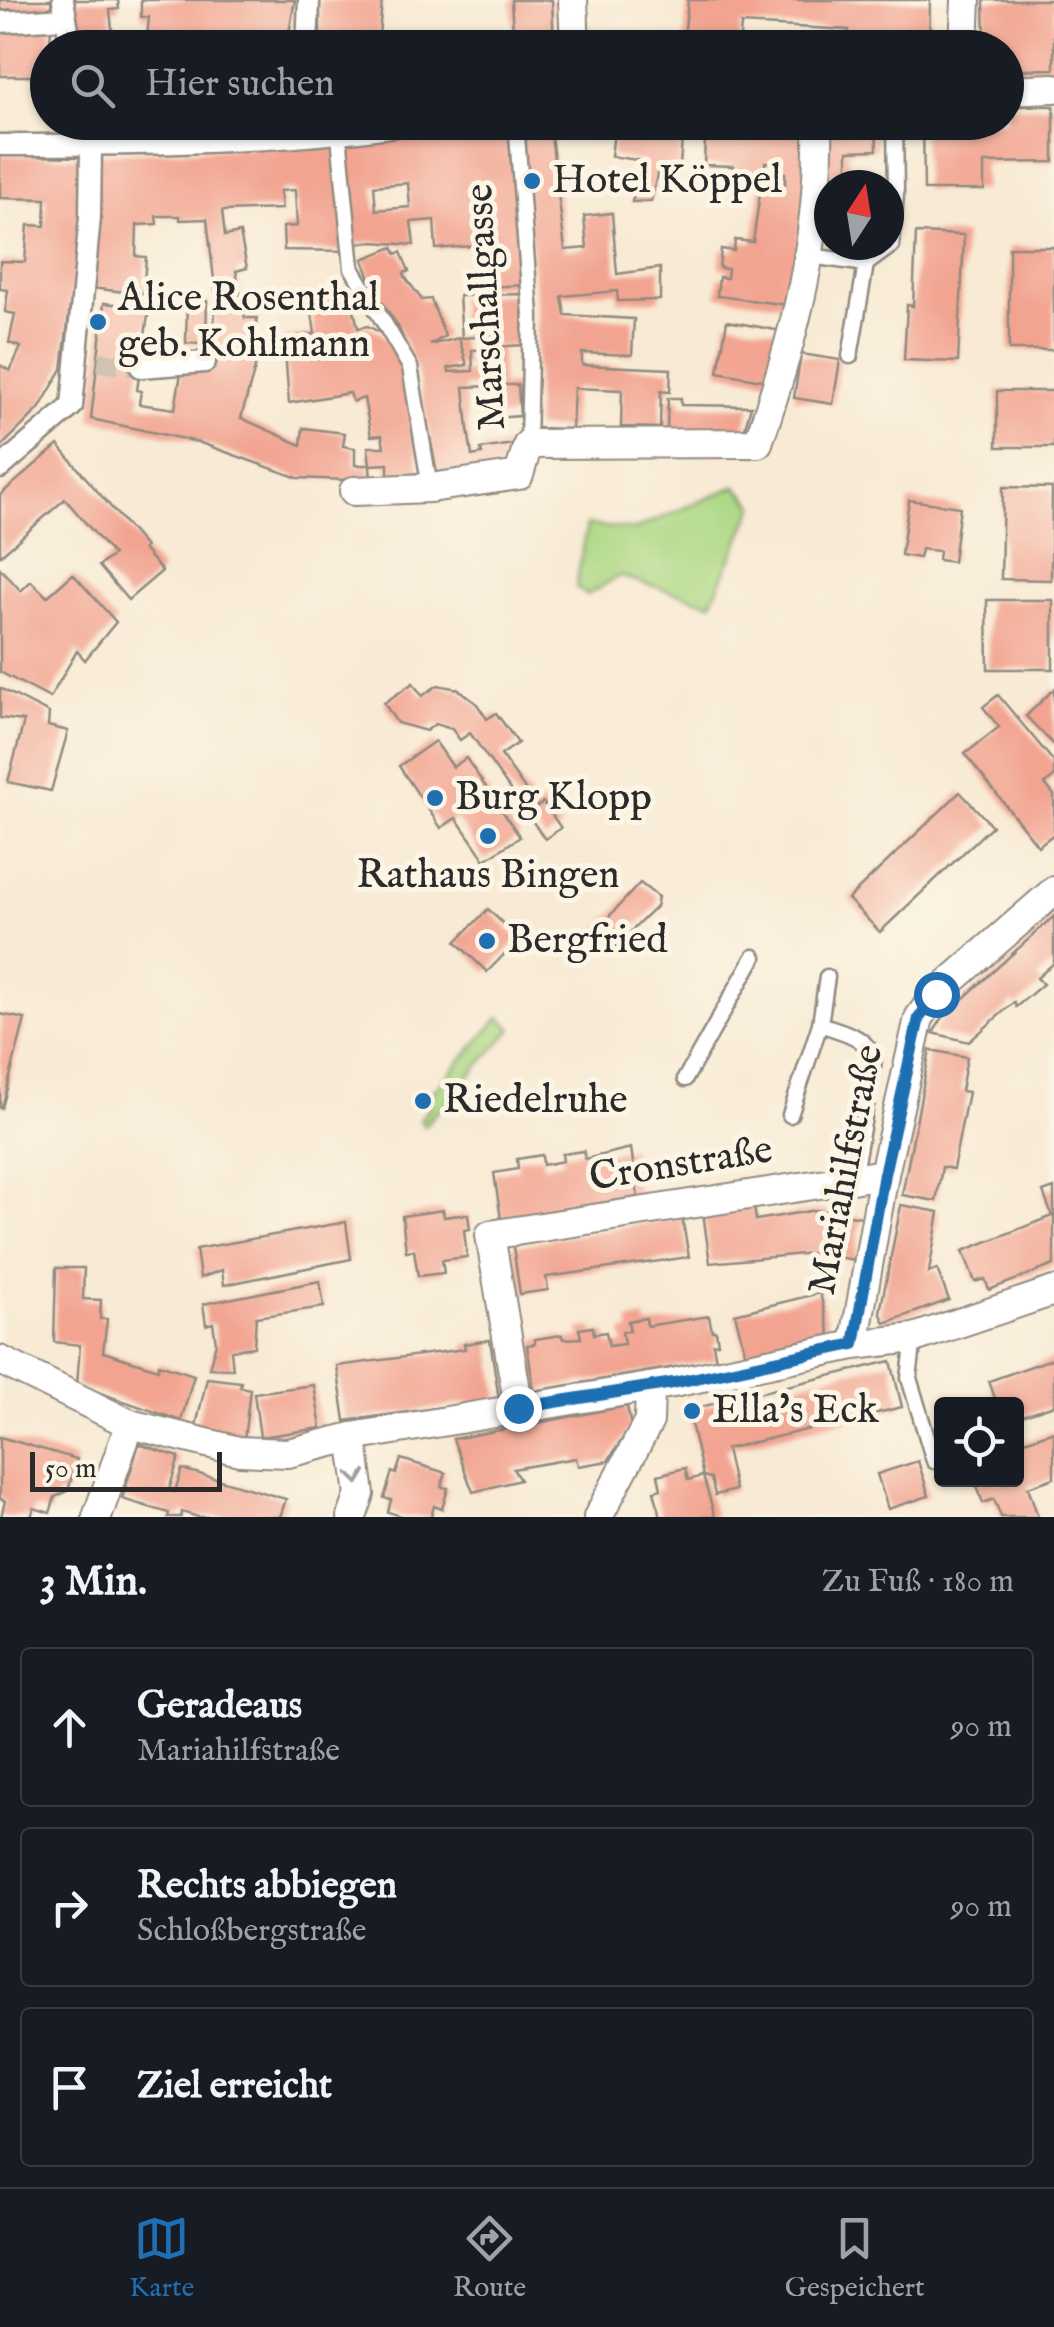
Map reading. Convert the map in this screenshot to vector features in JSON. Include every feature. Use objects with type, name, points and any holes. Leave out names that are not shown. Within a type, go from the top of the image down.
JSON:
[{"type":"street","points":[[308,30],[309,0]]},
{"type":"street","points":[[573,0],[574,30]]},
{"type":"street","points":[[965,30],[966,0]]},
{"type":"street","points":[[0,22],[64,9]]},
{"type":"street","points":[[1024,89],[1054,88]]},
{"type":"street","points":[[0,468],[72,406],[87,361],[89,140]]},
{"type":"street","points":[[0,145],[161,140]]},
{"type":"street","points":[[811,256],[818,140]]},
{"type":"street","name":"Marschallgasse","points":[[528,444],[758,443],[786,361],[811,256]]},
{"type":"street","points":[[141,366],[206,362]]},
{"type":"street","points":[[354,491],[430,488],[519,476],[528,444]]},
{"type":"street","name":"Mariahilfstraße","points":[[854,1344],[884,1174],[919,1018],[936,994],[1054,891]]},
{"type":"street","name":"Cronstraße","points":[[518,1408],[490,1235],[884,1174]]},
{"type":"street","points":[[0,1360],[130,1424],[239,1450],[288,1453],[352,1437],[650,1386],[854,1344],[914,1338],[1054,1291]]},
{"type":"street","points":[[598,1517],[649,1421],[650,1386]]},
{"type":"street","points":[[97,1517],[130,1424]]},
{"type":"street","points":[[352,1437],[360,1494],[352,1517]]},
{"type":"lane","points":[[340,140],[352,268],[410,367],[430,488]]},
{"type":"lane","name":"Marschallgasse","points":[[517,140],[531,315],[528,444]]},
{"type":"lane","points":[[850,356],[866,264],[892,245],[895,140]]},
{"type":"lane","points":[[811,256],[866,264]]},
{"type":"lane","points":[[685,1079],[754,957]]},
{"type":"lane","points":[[790,1115],[820,1024],[827,977]]},
{"type":"lane","points":[[820,1024],[861,1039],[872,1049],[874,1060],[853,1179]]},
{"type":"lane","points":[[914,1338],[909,1378],[934,1461]]},
{"type":"green space","points":[[736,486],[755,505],[711,603],[619,576],[587,595],[576,587],[587,525],[634,530]]},
{"type":"green space","points":[[500,1017],[512,1029],[424,1126],[420,1120],[430,1106],[431,1094]]},
{"type":"building","points":[[0,0],[51,0],[52,9],[13,14],[12,9],[0,10]]},
{"type":"building","points":[[72,0],[118,0],[119,9],[110,10],[112,30],[78,30]]},
{"type":"building","points":[[141,0],[295,0],[289,30],[148,30],[149,17],[141,17]]},
{"type":"building","points":[[320,0],[382,0],[380,30],[320,30]]},
{"type":"building","points":[[511,0],[552,0],[553,30],[513,30]]},
{"type":"building","points":[[688,0],[930,0],[929,30],[741,24],[740,30],[685,30]]},
{"type":"building","points":[[984,0],[1054,0],[1054,69],[1024,70],[1024,30],[985,30]]},
{"type":"building","points":[[51,28],[30,30],[30,76],[0,76],[0,29]]},
{"type":"building","points":[[1024,106],[1054,106],[1054,162],[984,163],[984,190],[924,190],[923,140],[1024,140]]},
{"type":"building","points":[[371,140],[514,140],[524,285],[486,287],[484,245],[436,249],[434,220],[411,222],[414,245],[354,244],[344,144]],"holes":[[[408,183],[410,207],[376,210],[374,186]]]},
{"type":"building","points":[[522,140],[552,140],[565,250],[587,248],[584,216],[612,213],[617,274],[660,268],[660,300],[618,301],[617,291],[562,296],[565,315],[634,319],[632,355],[582,353],[582,365],[671,369],[670,392],[661,391],[660,428],[621,427],[622,390],[574,388],[572,429],[535,428],[537,313]]},
{"type":"building","points":[[613,140],[682,140],[680,167],[659,166],[651,201],[632,202],[643,161],[611,156]]},
{"type":"building","points":[[705,140],[808,140],[807,192],[788,305],[717,296],[719,277],[727,278],[728,269],[719,268],[721,249],[734,251],[735,240],[753,242],[761,186],[785,189],[785,173],[774,173],[774,163],[765,162],[765,175],[733,175],[733,166],[704,165]]},
{"type":"building","points":[[826,140],[877,140],[877,150],[848,151],[848,170],[827,170]]},
{"type":"building","points":[[336,144],[347,251],[284,250],[283,227],[297,226],[295,190],[280,191],[282,209],[222,211],[225,236],[240,233],[247,268],[236,271],[245,318],[257,318],[255,368],[241,418],[301,445],[303,428],[345,433],[343,446],[355,448],[355,465],[370,465],[371,481],[298,478],[198,442],[91,419],[104,303],[149,308],[137,390],[141,391],[139,404],[175,409],[182,367],[211,370],[216,297],[207,219],[180,220],[180,216],[156,216],[157,224],[137,225],[136,256],[146,257],[143,294],[90,288],[98,154]]},
{"type":"building","points":[[0,155],[82,157],[80,229],[62,369],[39,409],[0,448],[0,365],[10,371],[21,347],[9,343],[15,314],[5,312],[8,290],[0,289],[0,261],[25,262],[28,225],[45,226],[46,199],[0,198]]},
{"type":"building","points":[[916,233],[964,235],[958,362],[904,360],[907,305],[913,306]]},
{"type":"building","points":[[393,247],[396,254],[401,252],[409,271],[404,273],[405,277],[422,300],[431,299],[445,336],[430,345],[459,338],[467,365],[448,368],[449,372],[473,371],[472,350],[501,349],[502,385],[518,385],[520,416],[494,418],[492,386],[464,387],[468,429],[472,456],[482,454],[481,449],[513,444],[517,466],[438,479],[417,370],[398,326],[374,290],[363,259]]},
{"type":"building","points":[[1009,247],[1054,247],[1054,350],[1009,350]]},
{"type":"building","points":[[522,294],[523,345],[494,347],[493,336],[462,338],[459,296]]},
{"type":"building","points":[[351,297],[358,328],[368,326],[382,334],[399,359],[408,388],[420,473],[388,477],[388,464],[370,465],[368,447],[384,447],[382,435],[371,436],[364,398],[353,402],[350,393],[289,403],[284,338],[315,334],[310,299]]},
{"type":"building","points":[[187,300],[207,301],[206,344],[186,343]]},
{"type":"building","points":[[727,321],[781,331],[772,382],[718,372]]},
{"type":"building","points":[[801,354],[840,360],[833,404],[794,398]]},
{"type":"building","points":[[997,391],[1054,391],[1054,447],[997,447]]},
{"type":"building","points":[[668,398],[681,398],[681,405],[751,406],[744,431],[667,429]]},
{"type":"building","points":[[58,445],[162,571],[128,600],[99,566],[113,555],[65,499],[0,556],[0,495]]},
{"type":"building","points":[[1003,487],[1052,488],[1051,580],[1001,579]]},
{"type":"building","points":[[909,500],[960,507],[953,562],[938,560],[939,551],[921,549],[919,558],[901,555]]},
{"type":"building","points":[[0,568],[21,591],[31,581],[47,597],[73,574],[116,622],[85,660],[77,651],[50,698],[0,672]]},
{"type":"building","points":[[987,600],[1053,600],[1053,669],[988,669]]},
{"type":"building","points":[[413,683],[422,696],[438,685],[458,689],[477,704],[487,719],[496,713],[518,743],[501,755],[537,807],[543,802],[561,828],[545,839],[470,733],[460,740],[452,729],[435,724],[426,731],[397,723],[384,703]]},
{"type":"building","points":[[0,688],[49,713],[48,726],[68,731],[51,791],[8,782],[24,721],[0,718]]},
{"type":"building","points":[[1054,689],[1054,745],[1026,716]]},
{"type":"building","points":[[998,695],[1054,762],[1054,777],[1045,784],[1054,795],[1054,834],[1038,846],[965,754],[999,727],[983,707]]},
{"type":"building","points":[[435,741],[453,767],[466,758],[520,837],[485,860],[456,818],[441,828],[399,766]]},
{"type":"building","points":[[960,792],[992,826],[880,932],[848,899]]},
{"type":"building","points":[[640,883],[658,897],[656,907],[611,951],[593,934]]},
{"type":"building","name":"Bergfried","points":[[488,909],[519,939],[487,972],[456,942]]},
{"type":"building","points":[[1054,916],[1054,963],[1037,978],[1043,984],[1016,1007],[1014,1002],[969,1042],[933,1033],[943,1017]]},
{"type":"building","points":[[0,1014],[25,1019],[2,1108],[0,1108]]},
{"type":"building","points":[[930,1050],[967,1057],[961,1091],[968,1092],[953,1169],[942,1167],[936,1201],[902,1195]]},
{"type":"building","points":[[631,1148],[638,1197],[501,1219],[494,1173],[518,1169],[517,1159],[542,1155],[543,1165],[563,1161],[562,1154],[584,1151],[585,1159]]},
{"type":"building","points":[[1054,1188],[1054,1265],[989,1290],[985,1279],[975,1282],[963,1251],[1052,1216],[1043,1192]]},
{"type":"building","points":[[901,1205],[939,1212],[929,1272],[937,1269],[949,1300],[885,1323],[880,1312]]},
{"type":"building","points":[[754,1206],[756,1220],[816,1210],[862,1217],[855,1260],[813,1253],[710,1263],[703,1213]]},
{"type":"building","points":[[443,1210],[444,1217],[468,1214],[470,1229],[464,1230],[467,1257],[442,1260],[444,1273],[418,1276],[414,1250],[406,1251],[402,1216]]},
{"type":"building","points":[[682,1217],[689,1257],[546,1277],[548,1290],[520,1294],[513,1246]]},
{"type":"building","points":[[346,1222],[351,1259],[224,1285],[222,1270],[200,1278],[196,1249]]},
{"type":"building","points":[[56,1268],[84,1268],[83,1299],[101,1300],[100,1319],[107,1319],[103,1352],[158,1369],[159,1364],[194,1375],[181,1421],[77,1385],[80,1345],[54,1342]]},
{"type":"building","points":[[320,1281],[324,1307],[256,1317],[254,1347],[231,1350],[233,1369],[209,1368],[216,1343],[213,1323],[206,1325],[203,1304]]},
{"type":"building","points":[[820,1293],[830,1335],[746,1355],[735,1314]]},
{"type":"building","points":[[709,1316],[718,1343],[713,1344],[716,1360],[534,1391],[527,1345],[535,1344],[535,1339],[562,1335],[563,1339],[581,1338],[579,1329],[593,1327],[594,1334],[606,1332],[609,1346],[624,1344],[622,1332],[630,1331],[628,1321],[646,1318],[647,1326]]},
{"type":"building","points":[[490,1340],[499,1399],[345,1421],[337,1366],[465,1349],[464,1344]]},
{"type":"building","points":[[1054,1358],[1054,1405],[1024,1415],[1024,1397],[995,1397],[989,1381]]},
{"type":"building","points":[[891,1361],[902,1407],[726,1449],[735,1490],[715,1495],[711,1478],[703,1476],[688,1410]]},
{"type":"building","points":[[207,1378],[241,1382],[240,1387],[250,1389],[244,1440],[196,1426]]},
{"type":"building","points":[[314,1385],[321,1428],[260,1437],[254,1393]]},
{"type":"building","points":[[627,1406],[631,1426],[608,1461],[578,1466],[576,1458],[513,1469],[520,1480],[473,1492],[453,1439]]},
{"type":"building","points":[[1054,1431],[1054,1478],[1028,1487],[1038,1517],[1001,1517],[994,1499],[983,1503],[977,1487],[1024,1487],[1024,1441]]},
{"type":"building","points":[[0,1437],[77,1459],[68,1491],[55,1497],[50,1513],[34,1508],[31,1517],[1,1517],[5,1501],[0,1499]]},
{"type":"building","points":[[139,1444],[179,1457],[169,1490],[175,1492],[182,1469],[286,1499],[280,1517],[198,1517],[182,1512],[181,1517],[168,1517],[169,1513],[122,1499]]},
{"type":"building","points":[[401,1459],[446,1473],[441,1487],[448,1488],[442,1509],[434,1506],[431,1517],[404,1517],[388,1512],[391,1500],[384,1498],[392,1472],[396,1474]]},
{"type":"building","points":[[918,1461],[929,1496],[888,1509],[877,1474]]},
{"type":"building","points":[[685,1468],[688,1480],[703,1476],[715,1517],[661,1517],[654,1491],[661,1489],[658,1475]]},
{"type":"tunnel","points":[[98,362],[141,367]]},
{"type":"place","name":"Hotel Köppel","points":[[532,181]]},
{"type":"place","name":"Alice Rosenthal geb. Kohlmann","points":[[98,322]]},
{"type":"place","name":"Burg Klopp","points":[[435,798]]},
{"type":"place","name":"Rathaus Bingen","points":[[488,836]]},
{"type":"place","name":"Bergfried","points":[[487,941]]},
{"type":"place","name":"Riedelruhe","points":[[423,1101]]},
{"type":"place","name":"Ella's Eck","points":[[692,1411]]},
{"type":"route","points":[[518,1408],[673,1383],[854,1344],[884,1174],[919,1018],[936,994]]}]
